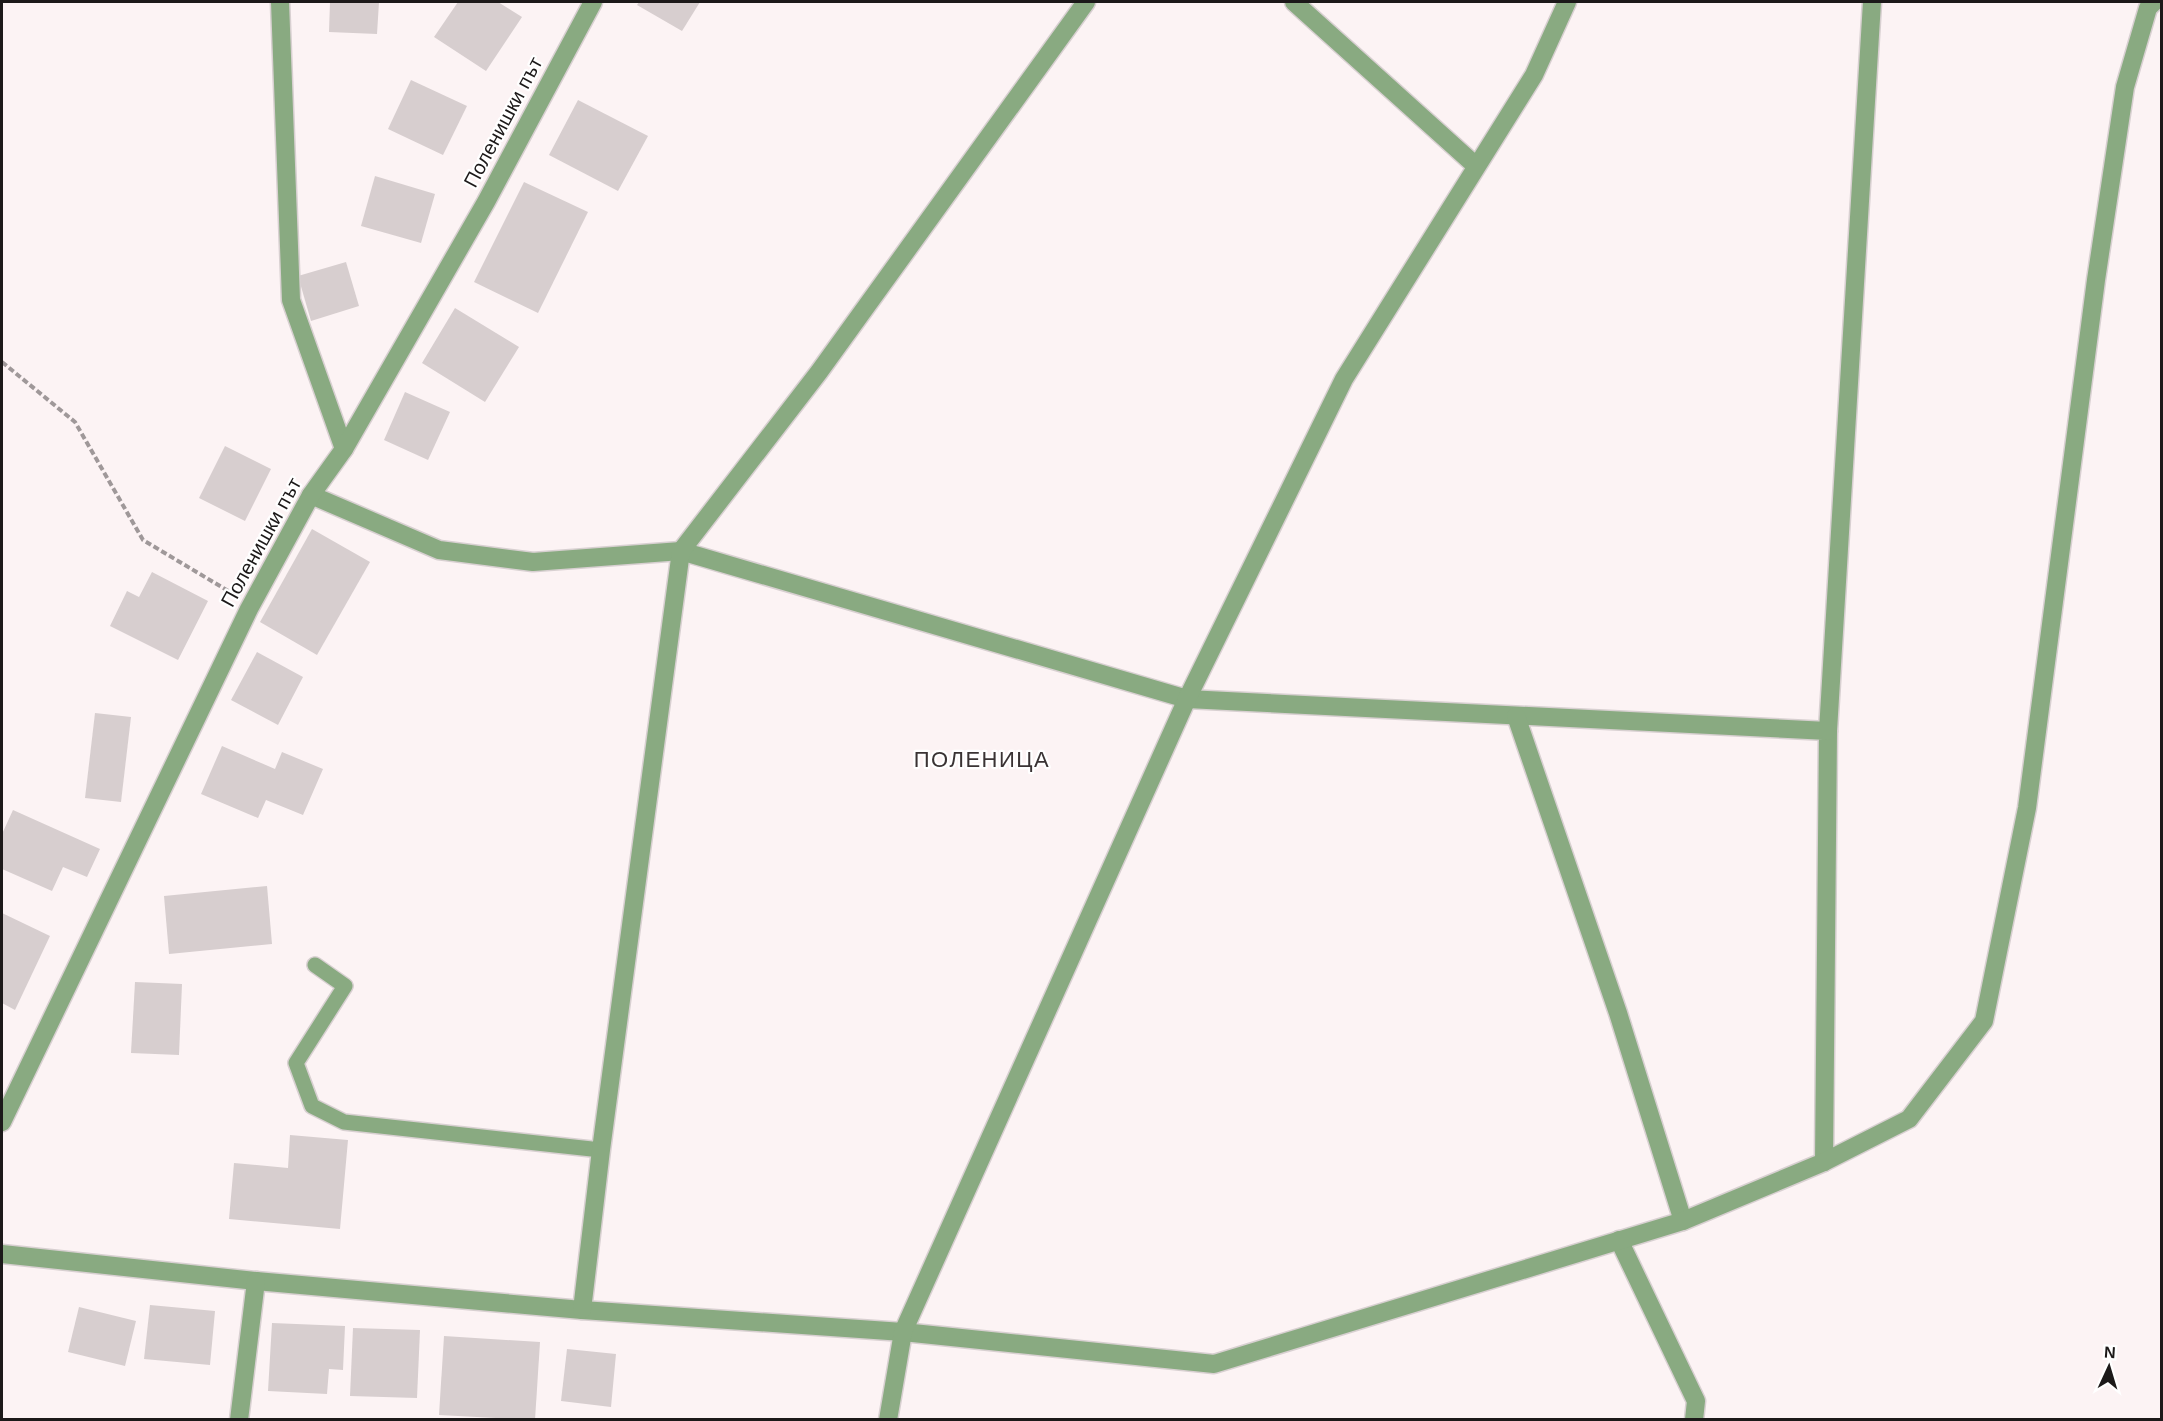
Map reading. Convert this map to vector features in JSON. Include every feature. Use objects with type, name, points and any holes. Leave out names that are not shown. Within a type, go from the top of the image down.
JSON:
[{"type":"street","points":[[280,2],[291,300],[344,449]]},
{"type":"street","name":"Поленишки път","points":[[2,1122],[249,609],[311,495],[344,449],[486,202],[593,2]]},
{"type":"street","points":[[582,1310],[601,1150],[681,551],[819,372],[1086,2]]},
{"type":"street","points":[[1294,2],[1476,166]]},
{"type":"street","points":[[888,1419],[903,1332],[1187,699],[1344,380],[1534,75],[1567,2]]},
{"type":"street","points":[[1824,1162],[1828,731],[1872,2]]},
{"type":"street","points":[[2,1254],[256,1281],[582,1310],[903,1332],[1214,1364],[1683,1221],[1824,1162],[1909,1119],[1984,1021],[2027,808],[2096,280],[2125,87],[2148,8],[2154,2]]},
{"type":"street","points":[[311,495],[439,550],[533,561],[681,551],[1187,699],[1828,731]]},
{"type":"street","points":[[1516,716],[1618,1012],[1683,1221]]},
{"type":"street","points":[[1619,1240],[1696,1401],[1694,1419]]},
{"type":"street","points":[[239,1419],[256,1281]]},
{"type":"lane","points":[[315,965],[345,986],[296,1063],[312,1106],[344,1122],[601,1150]]},
{"type":"path","points":[[2,362],[75,422],[142,540],[233,593],[249,609]]},
{"type":"building","points":[[330,2],[379,2],[377,34],[329,32]]},
{"type":"building","points":[[458,2],[498,2],[522,17],[486,71],[434,37]]},
{"type":"building","points":[[639,2],[700,2],[682,31],[637,5]]},
{"type":"building","points":[[411,80],[467,106],[443,155],[388,129]]},
{"type":"building","points":[[578,100],[648,136],[618,191],[549,155]]},
{"type":"building","points":[[375,176],[435,194],[421,243],[361,226]]},
{"type":"building","points":[[524,182],[588,212],[538,313],[474,282]]},
{"type":"building","points":[[346,262],[359,306],[311,321],[298,276]]},
{"type":"building","points":[[455,308],[519,347],[485,402],[422,363]]},
{"type":"building","points":[[405,392],[450,412],[428,460],[384,440]]},
{"type":"building","points":[[225,446],[271,469],[245,521],[199,498]]},
{"type":"building","points":[[312,529],[370,562],[317,655],[260,622]]},
{"type":"building","points":[[152,572],[208,601],[178,660],[110,626],[127,591],[139,597]]},
{"type":"building","points":[[257,652],[303,677],[278,725],[231,700]]},
{"type":"building","points":[[95,713],[131,717],[121,802],[85,798]]},
{"type":"building","points":[[222,746],[275,769],[282,752],[323,769],[303,815],[266,800],[258,818],[201,794]]},
{"type":"building","points":[[13,810],[100,849],[87,877],[63,867],[52,891],[2,869],[2,834]]},
{"type":"building","points":[[267,886],[272,944],[169,954],[164,896]]},
{"type":"building","points":[[2,913],[50,936],[15,1010],[2,1003]]},
{"type":"building","points":[[135,982],[182,984],[179,1055],[131,1053]]},
{"type":"building","points":[[290,1135],[348,1140],[340,1229],[229,1219],[234,1163],[288,1168]]},
{"type":"building","points":[[150,1305],[215,1311],[210,1365],[144,1359]]},
{"type":"building","points":[[79,1307],[136,1321],[125,1366],[68,1352]]},
{"type":"building","points":[[272,1323],[345,1326],[343,1370],[329,1369],[327,1394],[268,1391]]},
{"type":"building","points":[[353,1328],[420,1330],[417,1398],[350,1396]]},
{"type":"building","points":[[444,1336],[540,1342],[535,1420],[439,1415]]},
{"type":"building","points":[[567,1349],[616,1354],[611,1407],[561,1401]]},
{"type":"district","name":"ПОЛЕНИЦА","points":[[982,759]]}]
